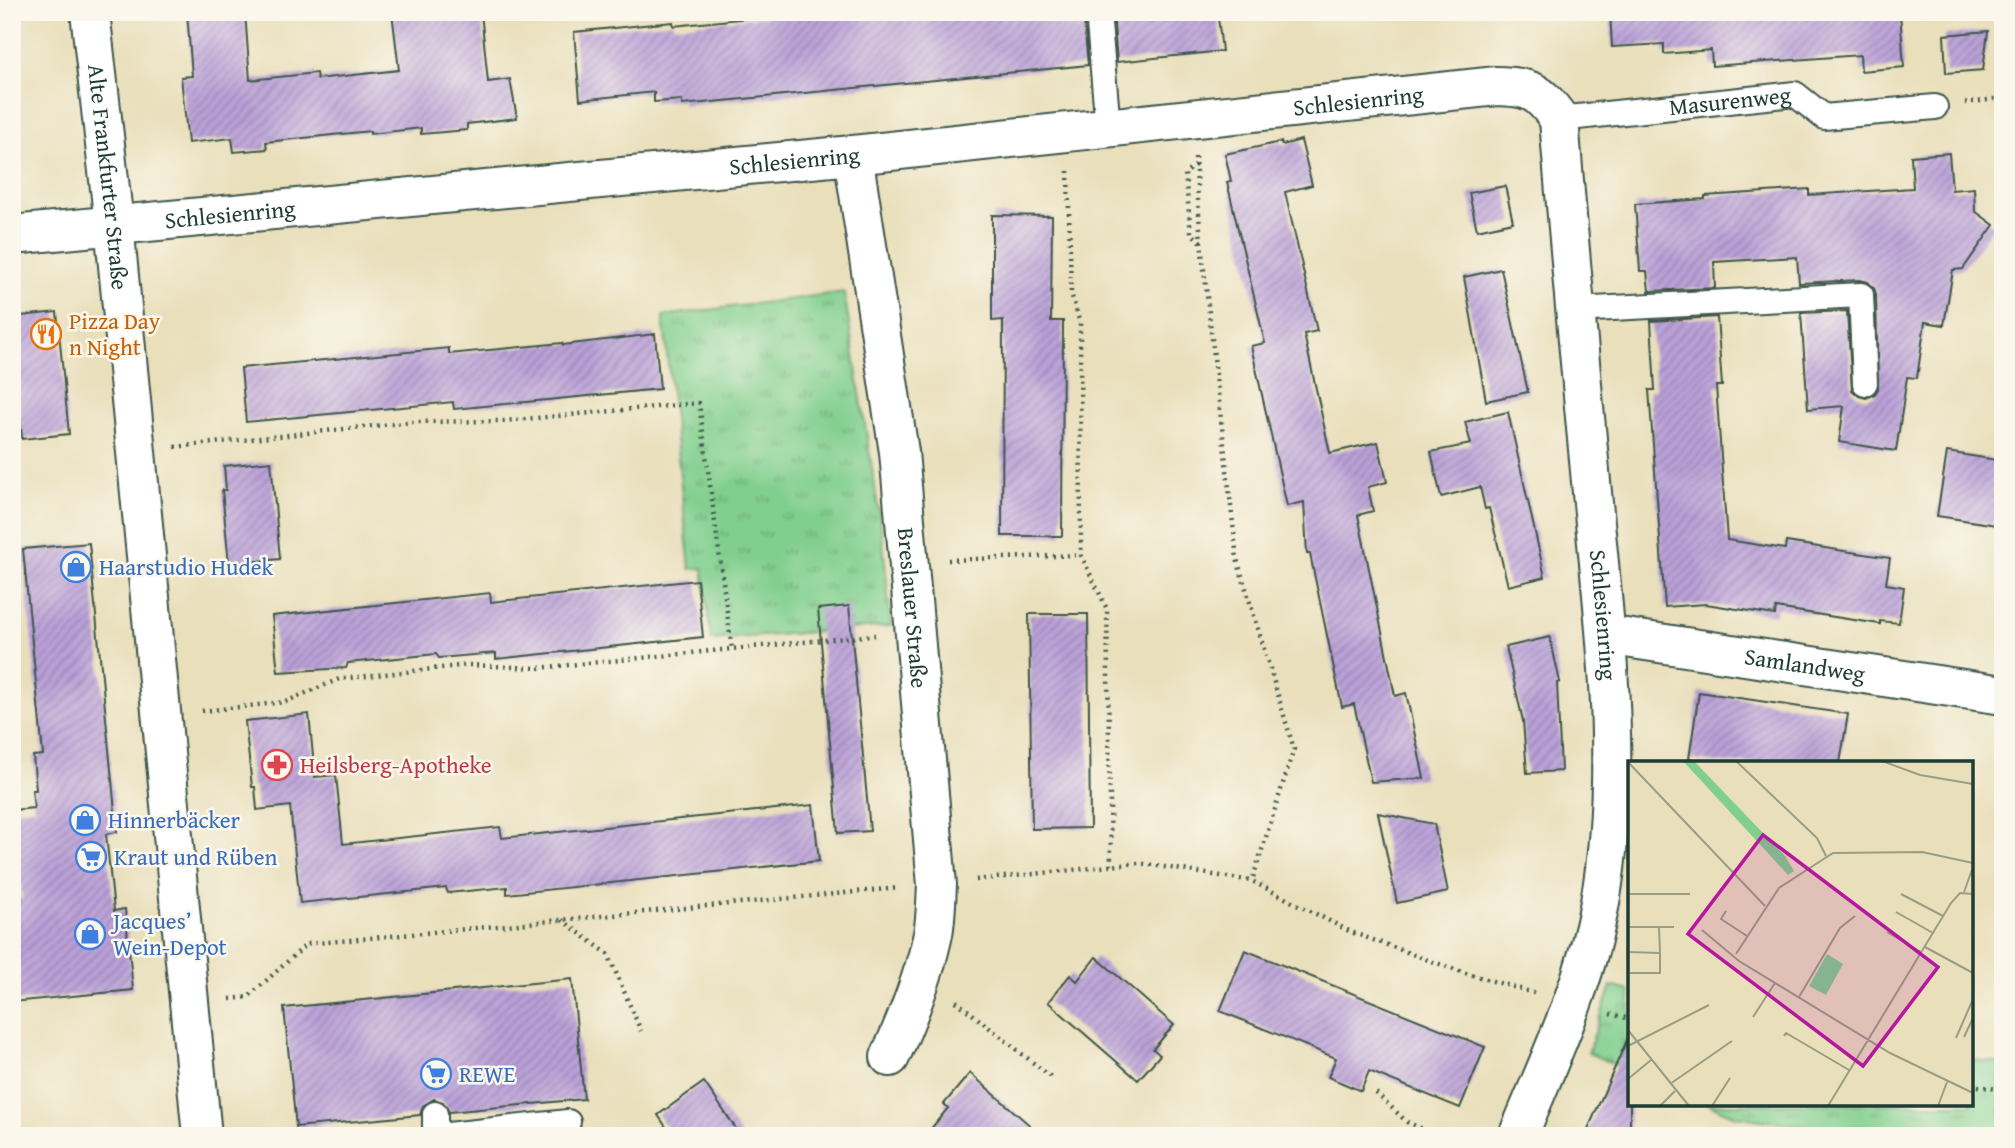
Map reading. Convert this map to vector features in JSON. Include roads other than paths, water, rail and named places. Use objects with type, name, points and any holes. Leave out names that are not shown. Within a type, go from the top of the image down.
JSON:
[{"type":"street","name":"Alte Frankfurter Straße","points":[[90,12],[114,224],[202,1136]]},
{"type":"street","name":"Schlesienring","points":[[12,235],[853,155],[1497,86],[1520,87],[1544,97],[1559,119],[1574,310],[1606,635],[1612,795],[1609,844],[1600,905],[1588,956],[1572,1004],[1518,1136]]},
{"type":"street","name":"Breslauer Straße","points":[[853,155],[899,452],[937,885],[933,932],[922,974],[912,1006],[890,1057]]},
{"type":"street","name":"Samlandweg","points":[[1606,635],[2003,695]]},
{"type":"lane","points":[[1098,12],[1108,128]]},
{"type":"lane","name":"Masurenweg","points":[[1559,119],[1796,94],[1824,117],[1935,107]]},
{"type":"lane","points":[[1574,310],[1861,295],[1865,383]]},
{"type":"lane","points":[[436,1128],[568,1122]]},
{"type":"place","name":"Pizza Day n Night","points":[[46,334]]},
{"type":"place","name":"Haarstudio Hudek","points":[[76,567]]},
{"type":"place","name":"Heilsberg-Apotheke","points":[[277,765]]},
{"type":"place","name":"Hinnerbäcker","points":[[85,820]]},
{"type":"place","name":"Kraut und Rüben","points":[[91,857]]},
{"type":"place","name":"Jacques’ Wein-Depot","points":[[90,934]]},
{"type":"place","name":"REWE","points":[[436,1074]]}]
